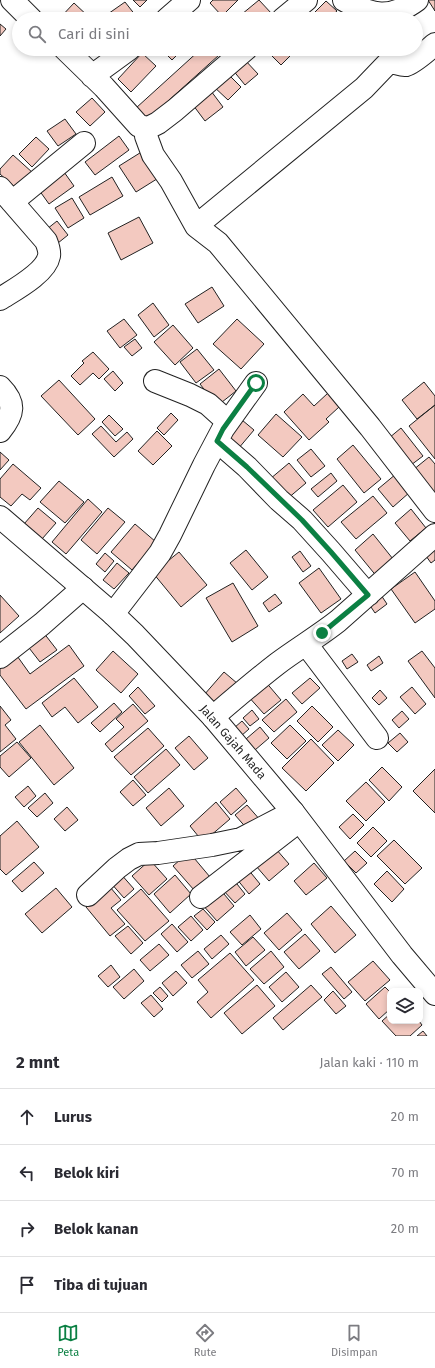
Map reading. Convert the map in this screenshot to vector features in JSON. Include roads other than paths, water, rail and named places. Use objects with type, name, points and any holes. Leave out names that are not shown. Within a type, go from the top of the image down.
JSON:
[{"type":"main road","points":[[175,12],[190,0]]},
{"type":"main road","points":[[291,12],[306,0]]},
{"type":"main road","points":[[344,0],[370,12]]},
{"type":"main road","points":[[396,12],[418,0]]},
{"type":"main road","points":[[423,53],[435,44]]},
{"type":"main road","points":[[72,56],[140,126],[148,128],[158,123],[175,110],[238,56]]},
{"type":"main road","points":[[92,76],[119,56]]},
{"type":"main road","points":[[196,226],[364,88],[387,64],[393,62],[404,65],[410,63],[419,56]]},
{"type":"main road","points":[[148,128],[146,136],[153,155],[171,181],[196,226],[218,242],[370,427],[435,511]]},
{"type":"main road","points":[[0,299],[36,275],[49,258],[49,249],[46,241],[6,195],[84,143]]},
{"type":"main road","points":[[155,381],[208,404],[228,422]]},
{"type":"main road","points":[[113,614],[160,553],[217,441],[228,422],[256,383]]},
{"type":"main road","points":[[0,387],[12,403],[8,420],[0,430]]},
{"type":"main road","points":[[217,441],[247,467],[302,520],[368,595]]},
{"type":"main road","name":"Jalan Gajah Mada","points":[[0,517],[113,614],[213,717],[296,817],[402,955],[435,994]]},
{"type":"main road","points":[[213,717],[247,687],[279,662],[328,629],[435,535]]},
{"type":"main road","points":[[0,657],[42,624],[83,588]]},
{"type":"main road","points":[[306,644],[377,738]]},
{"type":"main road","points":[[88,895],[117,868],[139,854],[158,853],[241,839],[296,817]]},
{"type":"main road","points":[[201,897],[296,817]]}]
